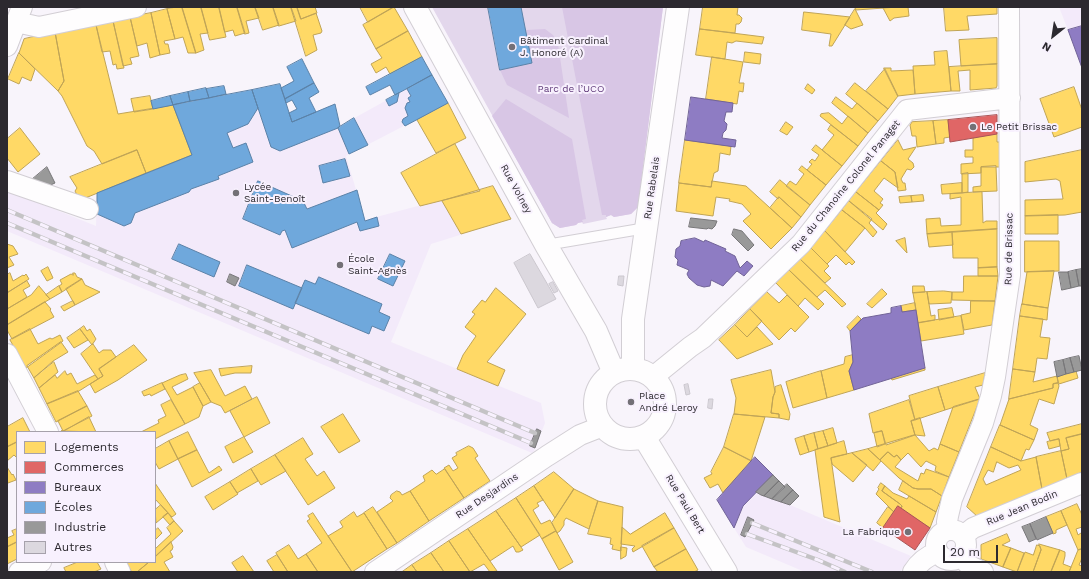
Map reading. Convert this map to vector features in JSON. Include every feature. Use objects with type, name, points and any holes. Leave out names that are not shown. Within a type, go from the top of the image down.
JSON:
[{"type":"main road","name":"Rue Volney","points":[[415,7],[546,245],[596,331],[623,371]]},
{"type":"main road","name":"Rue Rabelais","points":[[623,371],[633,319],[678,7]]},
{"type":"main road","points":[[640,370],[653,377],[665,397],[665,407],[659,425],[644,437],[633,439],[622,438],[611,434],[603,426],[595,407],[595,397],[599,387],[605,379],[623,371],[640,370]]},
{"type":"main road","name":"Rue Paul Bert","points":[[644,437],[726,572]]},
{"type":"street","points":[[7,46],[19,15],[39,27],[136,7]]},
{"type":"street","name":"Rue de Brissac","points":[[960,556],[964,552],[966,541],[956,533],[947,522],[948,516],[952,498],[983,423],[991,396],[1010,275],[1009,7]]},
{"type":"street","name":"Rue du Chanoine Colonel Panaget","points":[[653,377],[703,338],[802,244],[907,110],[1010,98]]},
{"type":"street","points":[[7,181],[88,209]]},
{"type":"street","points":[[7,354],[47,431]]},
{"type":"street","name":"Rue Desjardins","points":[[375,572],[546,456],[580,435],[603,426]]},
{"type":"street","name":"Rue Jean Bodin","points":[[924,561],[936,544],[937,538],[944,531],[956,533],[973,528],[1082,483]]},
{"type":"street","points":[[924,561],[943,558],[953,559],[960,556],[970,566],[983,572]]},
{"type":"street","points":[[19,572],[39,563]]},
{"type":"street","points":[[116,563],[120,572]]},
{"type":"lane","points":[[546,245],[646,228]]},
{"type":"shaded area","points":[[562,7],[663,7],[638,207],[631,214],[614,217],[611,215],[606,217],[606,215],[602,215]]},
{"type":"shaded area","points":[[1059,7],[1082,7],[1082,68],[1068,30]]},
{"type":"shaded area","points":[[545,29],[553,35],[558,44],[569,118],[507,85],[500,70],[532,63],[526,30]]},
{"type":"shaded area","points":[[432,75],[448,103],[346,156],[365,220],[493,186],[511,219],[431,244],[391,342],[541,403],[545,423],[532,453],[7,231],[7,190],[96,226],[97,193],[192,155],[173,105],[280,84],[292,121],[335,104],[340,126]]},
{"type":"shaded area","points":[[506,99],[572,139],[586,219],[582,220],[583,222],[560,228],[552,223],[492,116]]},
{"type":"shaded area","points":[[756,492],[911,556],[900,572],[805,572],[746,547],[734,528],[743,506]]},
{"type":"green space","name":"Parc de l’UCO","points":[[432,7],[663,7],[638,207],[631,214],[614,217],[611,215],[606,217],[607,219],[583,224],[582,222],[576,225],[560,228],[552,223]]},
{"type":"building: Logements","points":[[182,7],[196,53],[188,53],[183,37],[175,39],[167,9]]},
{"type":"building: Logements","points":[[182,7],[201,7],[208,33],[200,34],[204,50],[196,53]]},
{"type":"building: Logements","points":[[201,7],[219,7],[226,37],[210,40]]},
{"type":"building: Logements","points":[[219,7],[237,7],[245,33],[235,36],[233,30],[225,32]]},
{"type":"building: Logements","points":[[237,7],[255,7],[259,18],[246,21],[249,33],[245,34]]},
{"type":"building: Logements","points":[[255,7],[273,7],[279,25],[263,30]]},
{"type":"building: Logements","points":[[273,7],[291,7],[296,21],[279,26]]},
{"type":"building: Logements","points":[[291,7],[297,7],[301,19],[316,13],[322,31],[321,33],[313,35],[317,50],[306,56]]},
{"type":"building: Logements","points":[[297,7],[315,7],[317,13],[301,19]]},
{"type":"building: Logements","points":[[360,7],[394,7],[368,22]]},
{"type":"building: Logements","points":[[394,7],[408,31],[376,49],[363,25]]},
{"type":"building: Logements","points":[[703,7],[738,7],[737,15],[742,18],[739,24],[736,24],[735,33],[700,29]]},
{"type":"building: Logements","points":[[856,7],[898,7],[856,10]]},
{"type":"building: Logements","points":[[908,7],[909,16],[894,18],[890,21],[883,8]]},
{"type":"building: Logements","points":[[944,7],[997,7],[997,14],[967,16],[969,30],[946,31]]},
{"type":"building: Logements","points":[[167,9],[175,39],[164,41],[165,44],[168,44],[170,53],[160,55],[151,13]]},
{"type":"building: Logements","points":[[855,9],[863,25],[851,29],[845,25]]},
{"type":"building: Logements","points":[[804,12],[850,17],[832,46],[829,46],[831,34],[802,30]]},
{"type":"building: Logements","points":[[151,13],[160,55],[150,58],[147,43],[137,46],[130,17]]},
{"type":"building: Logements","points":[[130,17],[139,56],[130,58],[132,64],[123,66],[113,21]]},
{"type":"building: Logements","points":[[113,21],[124,68],[117,69],[116,64],[113,65],[110,51],[102,52],[96,25]]},
{"type":"building: Logements","points":[[96,25],[118,114],[173,105],[192,155],[146,173],[137,150],[102,164],[94,151],[87,146],[62,96],[58,91],[64,81],[55,32]]},
{"type":"building: Logements","points":[[700,29],[764,37],[762,44],[736,41],[732,43],[727,42],[725,59],[696,55]]},
{"type":"building: Logements","points":[[408,31],[422,57],[390,74],[386,67],[376,73],[371,64],[382,58],[376,49]]},
{"type":"building: Logements","points":[[55,32],[64,81],[58,91],[19,53],[24,39]]},
{"type":"building: Logements","points":[[997,38],[997,64],[961,66],[959,40]]},
{"type":"building: Logements","points":[[947,51],[951,91],[915,94],[913,66],[935,65],[934,52]]},
{"type":"building: Logements","points":[[745,52],[761,54],[760,64],[744,62]]},
{"type":"building: Logements","points":[[19,53],[35,69],[31,81],[22,77],[19,84],[8,79]]},
{"type":"building: Logements","points":[[712,57],[743,62],[739,83],[744,83],[743,92],[739,91],[737,104],[706,99]]},
{"type":"building: Logements","points":[[997,64],[996,88],[970,90],[970,70],[958,71],[960,91],[951,91],[949,67]]},
{"type":"building: Logements","points":[[884,68],[891,68],[891,71],[913,70],[915,94],[898,96]]},
{"type":"building: Logements","points":[[885,69],[898,96],[888,109],[866,91]]},
{"type":"building: Logements","points":[[855,83],[888,109],[878,121],[846,94]]},
{"type":"building: Logements","points":[[808,84],[815,90],[812,94],[805,89]]},
{"type":"building: Logements","points":[[1074,87],[1082,110],[1082,127],[1054,137],[1040,99]]},
{"type":"building: Logements","points":[[150,96],[153,109],[134,112],[131,99]]},
{"type":"building: Logements","points":[[836,97],[852,109],[857,103],[878,121],[868,133],[832,103]]},
{"type":"building: Logements","points":[[448,103],[466,138],[436,153],[417,120]]},
{"type":"building: Logements","points":[[829,113],[842,124],[848,116],[868,133],[858,146],[820,116],[821,114]]},
{"type":"building: Logements","points":[[948,120],[950,137],[944,138],[944,143],[936,144],[933,121]]},
{"type":"building: Logements","points":[[933,121],[936,144],[917,147],[916,136],[912,136],[910,125],[912,122]]},
{"type":"building: Logements","points":[[786,122],[793,127],[787,135],[780,131]]},
{"type":"building: Logements","points":[[831,125],[858,146],[842,166],[822,150],[834,135],[828,130]]},
{"type":"building: Logements","points":[[20,128],[40,154],[18,172],[7,158],[7,139]]},
{"type":"building: Logements","points":[[997,134],[997,142],[1000,142],[1002,167],[981,167],[981,173],[961,174],[961,164],[973,163],[973,157],[965,157],[965,150],[973,150],[973,138]]},
{"type":"building: Logements","points":[[685,140],[731,146],[730,155],[720,153],[718,171],[714,173],[711,187],[679,183]]},
{"type":"building: Logements","points":[[898,140],[903,150],[916,147],[908,159],[913,163],[914,167],[911,170],[907,169],[901,179],[903,183],[905,183],[906,190],[898,191],[895,172],[881,161]]},
{"type":"building: Logements","points":[[455,144],[480,191],[420,206],[401,173]]},
{"type":"building: Logements","points":[[816,145],[842,166],[826,185],[807,170],[812,164],[809,162],[812,159],[815,161],[819,155],[812,150]]},
{"type":"building: Logements","points":[[137,150],[146,173],[83,199],[78,197],[75,191],[77,188],[70,177]]},
{"type":"building: Logements","points":[[1082,150],[1082,212],[1065,215],[1025,216],[1025,200],[1063,199],[1060,181],[1056,179],[1025,182],[1025,162]]},
{"type":"building: Logements","points":[[881,161],[895,172],[898,188],[884,178],[874,191],[883,199],[880,203],[883,205],[879,210],[856,192]]},
{"type":"building: Logements","points":[[802,166],[826,185],[810,205],[786,186],[790,181],[796,185],[804,174],[799,170]]},
{"type":"building: Logements","points":[[996,166],[997,191],[973,192],[973,187],[981,186],[981,167]]},
{"type":"building: Logements","points":[[968,173],[968,192],[962,193],[962,174]]},
{"type":"building: Logements","points":[[780,180],[810,205],[801,217],[779,197],[778,199],[770,192]]},
{"type":"building: Logements","points":[[712,181],[746,186],[792,228],[771,249],[743,221],[751,214],[742,204],[729,201],[730,199],[716,197],[713,216],[676,211],[679,183],[711,187]]},
{"type":"building: Logements","points":[[962,183],[962,193],[942,194],[941,185]]},
{"type":"building: Logements","points":[[493,186],[511,219],[461,234],[442,201]]},
{"type":"building: Logements","points":[[856,192],[879,210],[876,213],[887,224],[883,230],[849,201]]},
{"type":"building: Logements","points":[[982,192],[983,223],[986,221],[997,221],[997,229],[927,234],[926,219],[940,218],[941,226],[961,225],[961,197],[950,199],[950,194]]},
{"type":"building: Logements","points":[[923,195],[924,201],[912,202],[911,196]]},
{"type":"building: Logements","points":[[911,196],[912,202],[900,203],[899,197]]},
{"type":"building: Logements","points":[[779,197],[801,217],[792,228],[770,208]]},
{"type":"building: Logements","points":[[849,201],[872,219],[869,223],[877,232],[873,237],[865,228],[842,210]]},
{"type":"building: Logements","points":[[842,210],[865,228],[845,252],[825,231]]},
{"type":"building: Logements","points":[[1058,215],[1058,234],[1025,234],[1025,216]]},
{"type":"building: Logements","points":[[997,229],[997,267],[978,268],[978,258],[953,258],[952,232]]},
{"type":"building: Logements","points":[[825,231],[855,262],[852,265],[849,262],[846,265],[836,255],[827,264],[811,248]]},
{"type":"building: Logements","points":[[952,232],[953,245],[929,247],[927,234]]},
{"type":"building: Logements","points":[[905,238],[907,253],[896,241]]},
{"type":"building: Logements","points":[[1025,241],[1059,241],[1059,271],[1025,272]]},
{"type":"building: Logements","points":[[7,244],[13,246],[18,254],[9,257],[14,265],[7,268]]},
{"type":"building: Logements","points":[[811,248],[829,266],[824,271],[831,278],[825,283],[800,259]]},
{"type":"building: Logements","points":[[800,259],[846,304],[842,307],[825,290],[817,297],[789,270]]},
{"type":"building: Logements","points":[[48,267],[53,278],[47,281],[41,271]]},
{"type":"building: Logements","points":[[997,267],[998,276],[978,276],[978,268]]},
{"type":"building: Logements","points":[[789,270],[824,304],[818,310],[805,298],[798,306],[776,283]]},
{"type":"building: Logements","points":[[1054,271],[1048,308],[1022,304],[1027,272]]},
{"type":"building: Logements","points":[[10,273],[13,281],[26,274],[29,279],[7,293],[7,275]]},
{"type":"building: Logements","points":[[73,273],[82,279],[62,292],[59,286],[62,284],[60,280],[71,274],[73,275]]},
{"type":"building: Logements","points":[[964,276],[998,276],[995,301],[952,300],[952,292],[963,292]]},
{"type":"building: Logements","points":[[82,279],[85,285],[100,292],[75,305],[66,289]]},
{"type":"building: Logements","points":[[27,281],[30,286],[23,290],[27,297],[7,309],[7,293]]},
{"type":"building: Logements","points":[[39,286],[50,299],[7,325],[7,309],[31,295]]},
{"type":"building: Logements","points":[[59,286],[62,292],[50,299],[46,295]]},
{"type":"building: Logements","points":[[913,286],[924,286],[925,292],[913,293]]},
{"type":"building: Logements","points":[[496,288],[526,314],[487,362],[505,370],[498,386],[457,369],[463,355],[476,336],[465,327],[475,314],[472,312],[482,300],[485,302]]},
{"type":"building: Logements","points":[[882,289],[887,294],[872,308],[867,304]]},
{"type":"building: Logements","points":[[767,292],[779,303],[787,295],[809,317],[795,332],[791,328],[779,340],[750,309]]},
{"type":"building: Logements","points":[[927,292],[952,292],[951,303],[929,304]]},
{"type":"building: Logements","points":[[927,292],[931,316],[935,315],[935,320],[918,323],[913,293]]},
{"type":"building: Logements","points":[[73,301],[75,305],[64,311],[61,307]]},
{"type":"building: Logements","points":[[971,301],[995,301],[992,325],[964,330],[961,315],[970,313]]},
{"type":"building: Logements","points":[[45,302],[51,309],[50,310],[54,317],[12,339],[7,330],[7,325]]},
{"type":"building: Logements","points":[[915,303],[916,310],[902,312],[901,306]]},
{"type":"building: Logements","points":[[1022,304],[1048,308],[1047,320],[1020,316]]},
{"type":"building: Logements","points":[[952,308],[954,317],[939,320],[938,310]]},
{"type":"building: Logements","points":[[750,309],[762,321],[747,337],[735,325]]},
{"type":"building: Logements","points":[[858,316],[861,319],[850,331],[847,327]]},
{"type":"building: Logements","points":[[961,316],[964,334],[921,341],[918,323]]},
{"type":"building: Logements","points":[[1020,316],[1043,319],[1040,337],[1050,338],[1047,359],[1037,358],[1035,372],[1013,369]]},
{"type":"building: Logements","points":[[735,325],[747,337],[757,327],[773,344],[737,359],[719,340]]},
{"type":"building: Logements","points":[[84,326],[87,331],[90,329],[96,339],[92,345],[80,329]]},
{"type":"building: Logements","points":[[30,329],[38,344],[60,335],[63,341],[26,368],[10,340]]},
{"type":"building: Logements","points":[[80,329],[88,340],[74,348],[67,338]]},
{"type":"building: Logements","points":[[61,342],[68,352],[53,361],[34,378],[27,366]]},
{"type":"building: Logements","points":[[93,344],[99,353],[103,350],[111,350],[116,357],[99,369],[103,376],[98,379],[81,354]]},
{"type":"building: Logements","points":[[134,345],[147,360],[118,380],[95,393],[90,384],[103,376],[99,369]]},
{"type":"building: Logements","points":[[853,355],[853,362],[849,371],[854,390],[827,398],[821,371],[844,364],[845,357]]},
{"type":"building: Logements","points":[[54,362],[58,372],[39,388],[34,378]]},
{"type":"building: Logements","points":[[252,366],[251,373],[235,373],[221,376],[219,369]]},
{"type":"building: Logements","points":[[925,368],[925,370],[892,380],[891,378]]},
{"type":"building: Logements","points":[[1013,369],[1035,372],[1033,382],[1057,376],[1058,383],[1053,384],[1053,388],[1009,399]]},
{"type":"building: Logements","points":[[211,370],[225,396],[245,386],[252,399],[225,413],[221,406],[211,402],[194,373]]},
{"type":"building: Logements","points":[[771,370],[775,392],[771,413],[779,414],[779,418],[734,414],[736,398],[731,380]]},
{"type":"building: Logements","points":[[65,371],[67,375],[71,373],[77,384],[95,375],[98,379],[79,391],[47,404],[39,388],[55,375],[57,378]]},
{"type":"building: Logements","points":[[821,371],[827,398],[793,408],[786,382]]},
{"type":"building: Logements","points":[[1076,371],[1078,378],[1059,384],[1057,377]]},
{"type":"building: Logements","points":[[985,373],[983,385],[975,387],[980,399],[945,410],[938,387]]},
{"type":"building: Logements","points":[[186,374],[188,379],[172,387],[177,395],[193,387],[203,406],[199,417],[185,424],[162,383]]},
{"type":"building: Logements","points":[[162,383],[165,389],[151,396],[150,394],[144,396],[142,392]]},
{"type":"building: Logements","points":[[200,383],[211,402],[203,406],[193,387]]},
{"type":"building: Logements","points":[[1058,383],[1059,386],[1054,404],[1039,399],[1030,425],[1038,429],[1034,440],[1000,425],[1009,399],[1053,388],[1053,384]]},
{"type":"building: Logements","points":[[781,385],[790,414],[789,420],[779,418],[779,414],[771,413],[775,387]]},
{"type":"building: Logements","points":[[938,387],[945,410],[915,420],[909,396]]},
{"type":"building: Logements","points":[[78,391],[87,406],[56,422],[47,404]]},
{"type":"building: Logements","points":[[257,397],[270,423],[244,437],[230,411]]},
{"type":"building: Logements","points":[[980,399],[959,452],[940,444],[953,407]]},
{"type":"building: Logements","points":[[171,400],[185,424],[156,438],[156,431],[143,431],[159,423],[158,420],[166,416],[161,405]]},
{"type":"building: Logements","points":[[909,400],[915,420],[911,421],[915,435],[886,445],[882,431],[873,433],[869,414]]},
{"type":"building: Logements","points":[[87,406],[92,416],[63,431],[58,421]]},
{"type":"building: Logements","points":[[343,414],[360,441],[339,453],[321,427]]},
{"type":"building: Logements","points":[[734,414],[765,417],[751,461],[724,447]]},
{"type":"building: Logements","points":[[89,417],[96,431],[63,431]]},
{"type":"building: Logements","points":[[23,418],[30,431],[16,431],[16,442],[7,447],[7,427]]},
{"type":"building: Logements","points":[[920,418],[925,436],[915,435],[911,421]]},
{"type":"building: Logements","points":[[1082,424],[1082,434],[1066,438],[1069,449],[1061,451],[1059,439],[1050,441],[1047,433]]},
{"type":"building: Logements","points":[[1000,425],[1034,440],[1029,450],[1026,449],[1021,461],[991,447]]},
{"type":"building: Logements","points":[[833,428],[837,443],[828,446],[823,431]]},
{"type":"building: Logements","points":[[823,431],[828,446],[818,449],[814,433]]},
{"type":"building: Logements","points":[[882,431],[885,444],[877,447],[874,433]]},
{"type":"building: Logements","points":[[188,432],[197,450],[178,459],[169,441]]},
{"type":"building: Logements","points":[[814,433],[818,449],[809,452],[804,436]]},
{"type":"building: Logements","points":[[1082,434],[1082,472],[1067,479],[1061,451],[1069,449],[1066,438]]},
{"type":"building: Logements","points":[[915,435],[929,451],[934,448],[938,450],[940,444],[959,452],[949,477],[935,471],[936,466],[926,461],[921,467],[908,453],[901,460],[897,455],[894,457],[888,452],[880,460],[868,449]]},
{"type":"building: Logements","points":[[804,436],[809,452],[800,455],[795,439]]},
{"type":"building: Logements","points":[[244,437],[253,452],[233,463],[225,447]]},
{"type":"building: Logements","points":[[303,438],[313,454],[305,459],[317,476],[324,471],[335,488],[308,505],[275,455]]},
{"type":"building: Logements","points":[[1059,439],[1060,446],[1049,449],[1047,442]]},
{"type":"building: Logements","points":[[169,441],[178,459],[159,469],[156,464],[156,448]]},
{"type":"building: Logements","points":[[844,441],[847,454],[831,458],[840,522],[824,517],[815,450]]},
{"type":"building: Logements","points":[[16,442],[16,457],[14,455],[7,461],[7,447]]},
{"type":"building: Logements","points":[[469,446],[473,448],[478,456],[475,458],[490,481],[464,498],[444,468],[449,465],[453,471],[458,468],[452,458],[457,455],[456,453]]},
{"type":"building: Logements","points":[[724,447],[752,461],[723,493],[718,484],[710,488],[704,478],[712,474],[711,472]]},
{"type":"building: Logements","points":[[991,447],[1021,461],[1036,457],[1042,489],[978,517],[967,507]],"holes":[[[997,462],[1009,468],[1018,465],[1021,470],[986,485],[983,479],[988,470],[993,472]]]},
{"type":"building: Logements","points":[[868,449],[881,461],[873,471],[852,453]]},
{"type":"building: Logements","points":[[197,450],[209,473],[219,466],[222,470],[192,487],[178,459]]},
{"type":"building: Logements","points":[[1061,451],[1067,479],[1042,489],[1036,457]]},
{"type":"building: Logements","points":[[888,452],[894,457],[897,455],[901,460],[895,467],[918,481],[921,473],[924,474],[926,469],[949,477],[942,496],[931,489],[913,488],[899,478],[880,460]]},
{"type":"building: Logements","points":[[852,453],[867,465],[853,482],[832,464],[831,458]]},
{"type":"building: Logements","points":[[275,455],[286,471],[261,485],[251,469]]},
{"type":"building: Logements","points":[[7,467],[16,480],[8,483]]},
{"type":"building: Logements","points":[[251,469],[258,481],[237,493],[230,482]]},
{"type":"building: Logements","points":[[445,469],[464,498],[429,521],[410,491],[425,481],[423,476],[432,470],[436,474]]},
{"type":"building: Logements","points":[[554,472],[574,489],[555,518],[534,486]]},
{"type":"building: Logements","points":[[903,481],[913,488],[931,489],[942,496],[936,512],[899,490]]},
{"type":"building: Logements","points":[[230,482],[238,494],[213,510],[205,497]]},
{"type":"building: Logements","points":[[881,483],[885,486],[882,491],[900,504],[902,506],[901,509],[898,506],[894,512],[876,494]]},
{"type":"building: Logements","points":[[156,484],[176,514],[172,517],[156,500]]},
{"type":"building: Logements","points":[[534,486],[543,500],[537,503],[539,506],[533,510],[541,524],[550,520],[556,531],[542,539],[516,498]]},
{"type":"building: Logements","points":[[885,486],[893,493],[907,499],[909,496],[936,512],[930,528],[901,509],[902,506],[900,504],[882,491]]},
{"type":"building: Logements","points":[[574,489],[598,501],[589,529],[566,518],[564,525],[557,533],[552,523]]},
{"type":"building: Logements","points":[[397,491],[402,495],[410,491],[429,521],[397,543],[377,512],[393,501],[390,498],[391,495]]},
{"type":"building: Logements","points":[[516,498],[540,535],[521,547],[496,511]]},
{"type":"building: Logements","points":[[598,501],[623,507],[621,551],[612,549],[613,545],[610,544],[611,538],[588,534]]},
{"type":"building: Logements","points":[[1077,504],[1082,515],[1082,527],[1076,529],[1078,535],[1081,533],[1082,534],[1082,549],[1078,550],[1061,511]]},
{"type":"building: Logements","points":[[161,505],[168,513],[156,523],[156,509]]},
{"type":"building: Logements","points":[[373,507],[397,543],[387,549],[364,513]]},
{"type":"building: Logements","points":[[888,507],[894,512],[883,528],[877,523]]},
{"type":"building: Logements","points":[[496,511],[523,550],[516,552],[513,546],[490,561],[468,529]]},
{"type":"building: Logements","points":[[1061,511],[1067,525],[1056,530],[1056,533],[1053,534],[1046,517]]},
{"type":"building: Logements","points":[[354,512],[357,517],[364,513],[387,549],[352,572],[328,536],[343,527],[340,522]]},
{"type":"building: Logements","points":[[168,513],[174,521],[170,525],[163,517]]},
{"type":"building: Logements","points":[[313,513],[352,572],[318,572],[306,554],[322,543],[307,521],[310,519],[308,516]]},
{"type":"building: Logements","points":[[665,513],[674,528],[633,552],[632,549],[635,546],[621,544],[622,527],[630,534]]},
{"type":"building: Logements","points":[[174,521],[183,531],[156,556],[156,548],[171,534],[167,528]]},
{"type":"building: Logements","points":[[158,528],[162,533],[156,539],[156,530]]},
{"type":"building: Logements","points":[[674,528],[686,549],[654,567],[642,546]]},
{"type":"building: Logements","points":[[16,529],[16,542],[7,547],[7,538],[14,535],[12,531]]},
{"type":"building: Logements","points":[[468,529],[497,571],[490,572],[484,564],[470,572],[449,541]]},
{"type":"building: Logements","points":[[556,531],[573,562],[559,570],[542,539]]},
{"type":"building: Logements","points":[[1007,534],[1010,541],[1002,545],[1011,548],[1003,567],[981,559],[981,545]]},
{"type":"building: Logements","points":[[449,541],[470,572],[444,572],[431,553]]},
{"type":"building: Logements","points":[[16,542],[16,560],[7,564],[7,547]]},
{"type":"building: Logements","points":[[171,542],[173,547],[170,551],[173,557],[164,562],[170,572],[137,572],[148,563],[156,563],[156,556]]},
{"type":"building: Logements","points":[[1039,544],[1060,550],[1051,572],[1033,572],[1041,550]]},
{"type":"building: Logements","points":[[289,545],[298,559],[306,554],[318,572],[288,572],[276,553]]},
{"type":"building: Logements","points":[[1037,545],[1040,546],[1041,550],[1033,572],[1017,572],[1025,552],[1033,555]]},
{"type":"building: Logements","points":[[621,547],[627,548],[626,556],[621,559]]},
{"type":"building: Logements","points":[[1011,548],[1024,553],[1017,572],[1003,567]]},
{"type":"building: Logements","points":[[686,549],[698,570],[694,572],[658,572],[654,567]]},
{"type":"building: Logements","points":[[1082,549],[1082,558],[1079,565],[1082,566],[1082,572],[1069,572],[1078,550]]},
{"type":"building: Logements","points":[[1060,550],[1065,552],[1063,564],[1071,567],[1069,572],[1051,572]]},
{"type":"building: Logements","points":[[431,553],[444,572],[417,572],[412,565]]},
{"type":"building: Logements","points":[[277,555],[288,572],[274,572],[267,561]]},
{"type":"building: Logements","points":[[243,556],[254,572],[238,572],[232,563]]},
{"type":"building: Logements","points":[[76,563],[98,563],[101,569],[94,572],[66,572],[64,568]]},
{"type":"building: Logements","points":[[128,563],[148,563],[137,572],[132,572]]},
{"type":"building: Logements","points":[[412,565],[417,572],[402,572]]},
{"type":"building: Commerces","name":"Le Petit Brissac","points":[[997,115],[997,134],[950,142],[948,120]]},
{"type":"building: Commerces","name":"La Fabrique","points":[[898,506],[930,528],[915,550],[883,528]]},
{"type":"building: Bureaux","points":[[1082,26],[1082,68],[1068,30]]},
{"type":"building: Bureaux","points":[[691,97],[733,103],[732,112],[726,112],[724,121],[727,124],[722,138],[736,140],[735,147],[685,140]]},
{"type":"building: Bureaux","points":[[695,238],[704,242],[705,240],[726,249],[725,251],[735,256],[740,268],[747,261],[753,266],[744,276],[737,271],[723,286],[711,280],[710,286],[704,287],[697,285],[689,278],[687,274],[689,270],[677,265],[678,260],[675,257],[676,249],[680,246],[681,241]]},
{"type":"building: Bureaux","points":[[901,306],[902,312],[916,310],[925,368],[854,390],[849,371],[853,362],[850,331],[863,318],[891,313],[891,308]]},
{"type":"building: Bureaux","points":[[755,457],[773,475],[743,506],[734,528],[717,500]]},
{"type":"building: Écoles","name":"Bâtiment Cardinal J. Honoré (A)","points":[[488,7],[521,7],[532,63],[500,70]]},
{"type":"building: Écoles","points":[[422,57],[432,75],[395,95],[390,85],[370,95],[366,87]]},
{"type":"building: Écoles","points":[[302,59],[314,83],[285,99],[281,88],[294,81],[287,67]]},
{"type":"building: Écoles","points":[[432,75],[448,103],[405,126],[402,122],[403,119],[408,116],[405,108],[407,103],[410,102],[408,98],[411,96],[407,89]]},
{"type":"building: Écoles","points":[[314,83],[319,92],[309,98],[316,112],[292,122],[289,113],[297,109],[292,100],[286,103],[285,99]]},
{"type":"building: Écoles","points":[[280,84],[292,122],[335,104],[340,126],[280,151],[271,147],[252,90]]},
{"type":"building: Écoles","points":[[224,86],[226,94],[209,98],[206,89]]},
{"type":"building: Écoles","points":[[206,88],[209,98],[190,101],[188,92]]},
{"type":"building: Écoles","points":[[252,90],[258,108],[248,124],[227,133],[233,148],[246,143],[253,162],[218,176],[219,179],[191,189],[189,192],[135,213],[131,223],[124,226],[97,214],[97,193],[192,155],[173,105]]},
{"type":"building: Écoles","points":[[188,92],[190,101],[173,105],[170,96]]},
{"type":"building: Écoles","points":[[399,93],[397,102],[389,106],[386,100]]},
{"type":"building: Écoles","points":[[170,96],[173,105],[153,109],[151,101]]},
{"type":"building: Écoles","points":[[354,118],[368,145],[349,154],[338,128]]},
{"type":"building: Écoles","points":[[345,159],[350,176],[323,183],[319,166]]},
{"type":"building: Écoles","points":[[258,181],[294,197],[295,196],[306,200],[304,203],[307,209],[357,190],[365,221],[377,217],[379,226],[360,231],[357,222],[292,248],[285,230],[282,231],[280,235],[243,219]]},
{"type":"building: Écoles","points":[[179,244],[220,262],[214,277],[172,259]]},
{"type":"building: Écoles","points":[[390,254],[405,261],[393,286],[378,279]]},
{"type":"building: Écoles","points":[[247,265],[302,288],[293,309],[239,286]]},
{"type":"building: Écoles","points":[[319,277],[382,304],[379,312],[390,317],[384,331],[372,326],[369,334],[295,303],[305,280],[315,284]]},
{"type":"building: Industrie","points":[[47,167],[55,183],[46,187],[29,182]]},
{"type":"building: Industrie","points":[[691,218],[717,221],[712,229],[689,227]]},
{"type":"building: Industrie","points":[[734,229],[742,231],[754,245],[748,251],[732,235]]},
{"type":"building: Industrie","points":[[1082,269],[1082,286],[1079,286],[1076,270]]},
{"type":"building: Industrie","points":[[1076,270],[1079,286],[1071,288],[1068,272]]},
{"type":"building: Industrie","points":[[1059,272],[1068,272],[1071,288],[1062,290]]},
{"type":"building: Industrie","points":[[230,274],[239,278],[235,286],[227,282]]},
{"type":"building: Industrie","points":[[1079,356],[1082,370],[1074,372],[1070,358]]},
{"type":"building: Industrie","points":[[1070,358],[1074,372],[1066,374],[1063,360]]},
{"type":"building: Industrie","points":[[1063,360],[1066,374],[1057,377],[1054,362]]},
{"type":"building: Industrie","points":[[537,429],[541,431],[535,448],[530,446]]},
{"type":"building: Industrie","points":[[773,475],[779,481],[764,496],[756,492]]},
{"type":"building: Industrie","points":[[779,481],[785,487],[772,499],[764,496]]},
{"type":"building: Industrie","points":[[787,484],[793,490],[781,502],[772,499]]},
{"type":"building: Industrie","points":[[793,490],[799,496],[790,505],[781,502]]},
{"type":"building: Industrie","points":[[748,517],[754,520],[745,537],[741,535]]},
{"type":"building: Industrie","points":[[1046,517],[1053,533],[1037,540],[1030,524]]},
{"type":"building: Industrie","points":[[1030,524],[1036,539],[1029,542],[1022,527]]},
{"type":"building: Autres","points":[[530,254],[556,299],[538,308],[514,263]]},
{"type":"building: Autres","points":[[619,276],[624,276],[623,286],[618,285]]},
{"type":"building: Autres","points":[[553,282],[558,291],[554,293],[549,284]]},
{"type":"building: Autres","points":[[688,384],[690,394],[686,395],[684,385]]},
{"type":"building: Autres","points":[[709,399],[713,399],[712,409],[708,408]]},
{"type":"railway","points":[[7,210],[535,433]]},
{"type":"railway","points":[[7,223],[531,443]]},
{"type":"railway","points":[[752,523],[872,572]]},
{"type":"railway","points":[[747,534],[818,560],[845,572]]},
{"type":"place","name":"Bâtiment Cardinal J. Honoré (A)","points":[[512,47]]},
{"type":"place","name":"Le Petit Brissac","points":[[973,127]]},
{"type":"place","name":"Lycée Saint-Benoît","points":[[236,193]]},
{"type":"place","name":"École Saint-Agnès","points":[[340,265]]},
{"type":"place","name":"Place André Leroy","points":[[631,402]]},
{"type":"place","name":"La Fabrique","points":[[908,532]]}]
